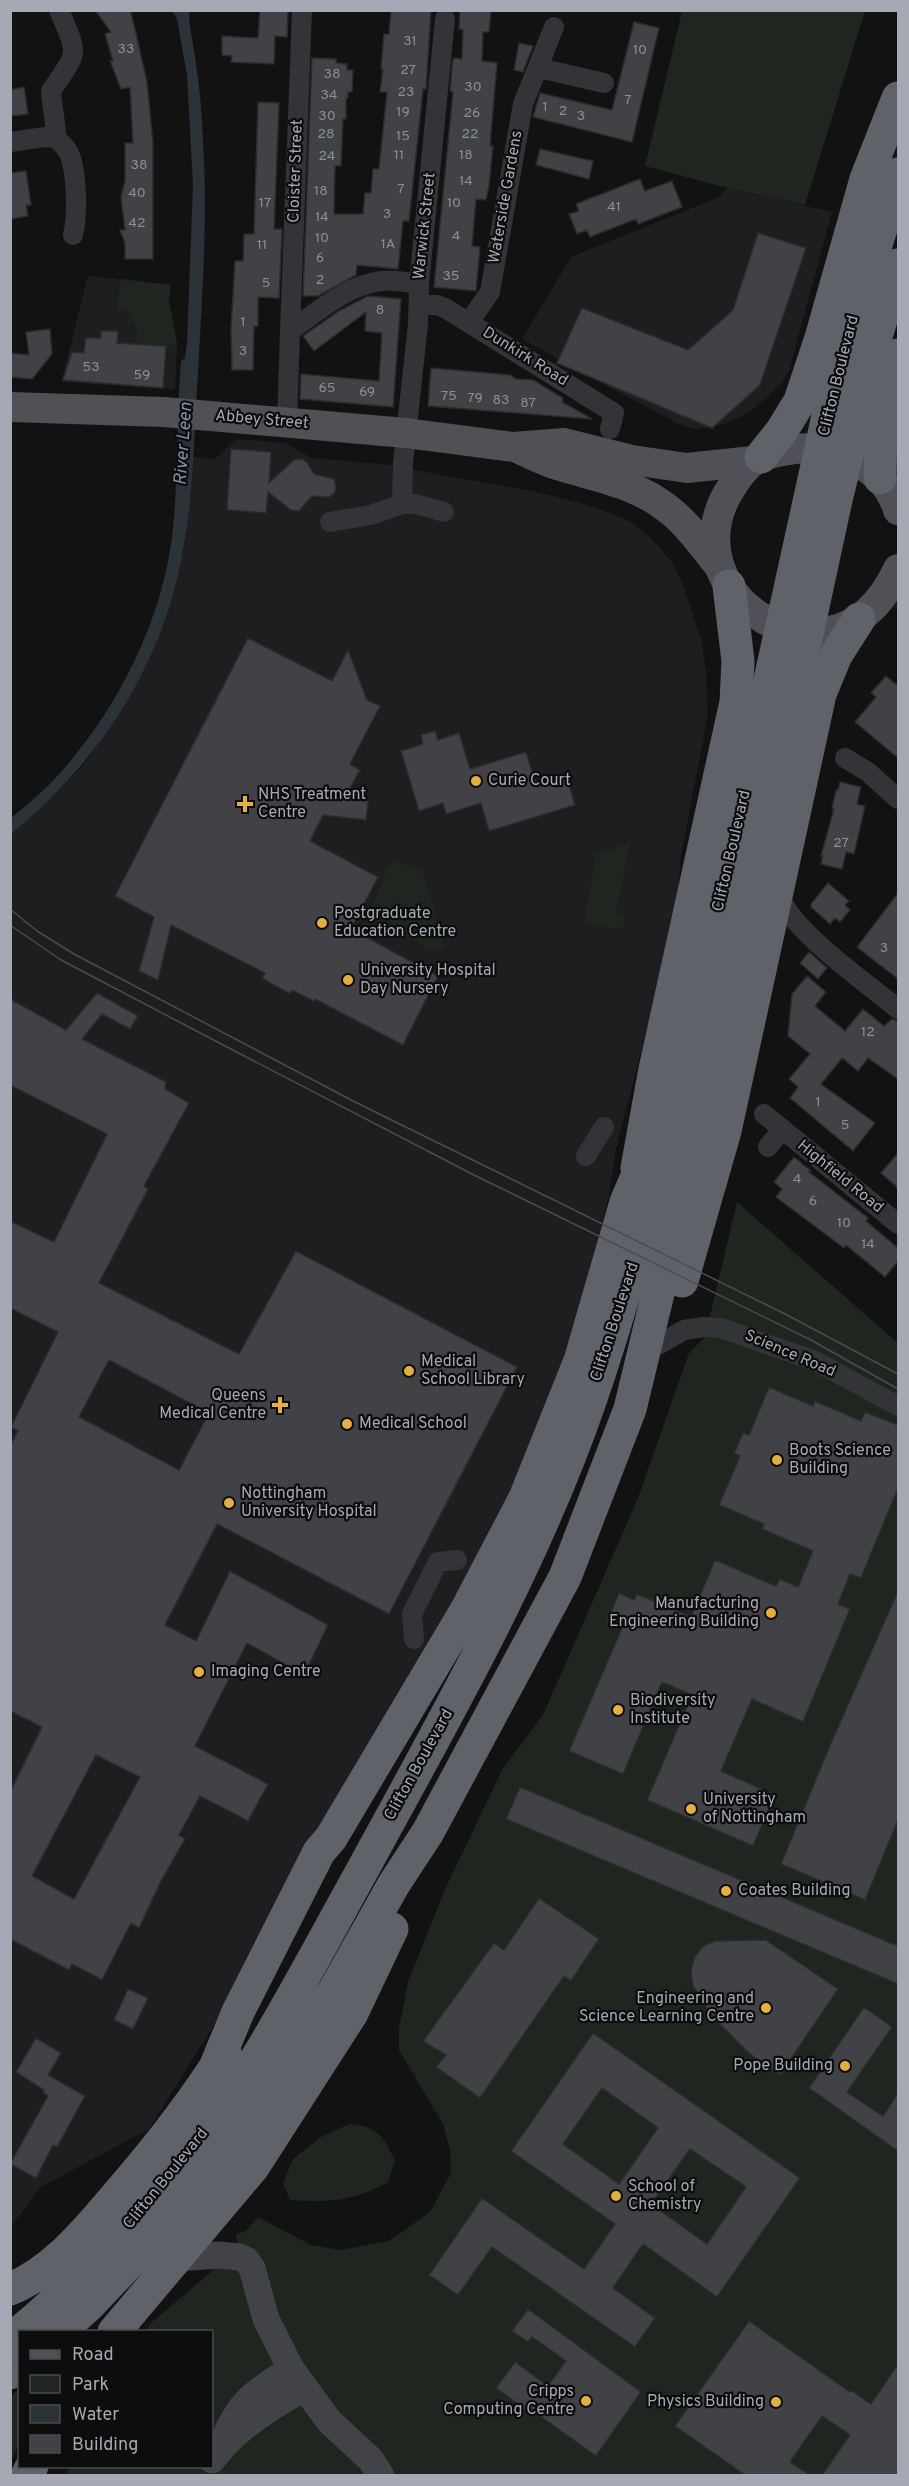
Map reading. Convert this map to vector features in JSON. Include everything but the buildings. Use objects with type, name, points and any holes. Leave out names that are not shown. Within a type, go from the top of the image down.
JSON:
[{"type":"highway","points":[[757,459],[781,432],[800,401],[821,338],[866,179],[898,98]]},
{"type":"highway","name":"Clifton Boulevard","points":[[875,340],[898,174]]},
{"type":"highway","name":"Clifton Boulevard","points":[[61,2330],[128,2266],[226,2150],[305,2037],[394,1884],[428,1832],[565,1577],[630,1409],[707,1091],[829,411],[875,340],[898,265]]},
{"type":"highway","points":[[875,340],[881,428],[893,497]]},
{"type":"highway","points":[[619,1312],[635,1203],[635,1181],[655,1069],[736,702],[738,662],[724,577]]},
{"type":"highway","points":[[630,1409],[658,1345],[685,1273],[725,1131],[779,892],[820,694],[836,655],[864,615]]},
{"type":"highway","name":"Clifton Boulevard","points":[[22,2330],[117,2238],[179,2165],[217,2116],[256,2059],[300,1984],[435,1737],[504,1604],[540,1527],[588,1406],[619,1312],[649,1206],[734,847],[768,751]]},
{"type":"highway","points":[[214,2070],[238,2012],[319,1852],[331,1838],[467,1609],[525,1498],[580,1361],[626,1202],[635,1181]]},
{"type":"highway","points":[[10,2289],[52,2262],[79,2237],[156,2149],[214,2070],[303,1929],[354,1842],[435,1737]]},
{"type":"highway","points":[[115,2330],[253,2167],[352,2013],[411,1893],[428,1832]]},
{"type":"main road","name":"Abbey Street","points":[[10,407],[164,411],[406,433],[513,447],[564,443],[632,460],[687,468],[757,459],[780,451],[823,448],[843,454],[863,464],[893,497]]},
{"type":"main road","name":"Abbey Street","points":[[513,447],[556,465],[625,485],[655,499],[670,510],[688,529],[742,604],[760,618],[780,628],[802,632],[824,632],[843,627],[864,615],[898,605]]},
{"type":"main road","points":[[724,577],[716,529],[720,511],[726,494],[736,479],[757,459]]},
{"type":"main road","points":[[864,615],[890,588],[898,569]]},
{"type":"street","points":[[58,10],[73,45],[74,54],[71,63],[51,91],[56,138],[69,153],[77,210],[74,235]]},
{"type":"street","name":"Cloister Street","points":[[290,331],[303,10]]},
{"type":"street","name":"Warwick Street","points":[[402,504],[419,284],[445,19]]},
{"type":"street","name":"Waterside Gardens","points":[[469,322],[490,292],[523,104],[554,27]]},
{"type":"street","points":[[539,68],[604,83]]},
{"type":"street","points":[[10,142],[45,137],[56,138]]},
{"type":"street","points":[[287,422],[290,331],[339,297],[372,283],[383,281],[419,284]]},
{"type":"street","name":"Dunkirk Road","points":[[419,305],[437,305],[469,322],[614,413],[610,429]]},
{"type":"street","points":[[330,522],[371,515],[402,504],[416,504],[444,512]]},
{"type":"street","points":[[845,758],[868,772],[898,799]]},
{"type":"street","points":[[779,892],[784,905],[814,940],[898,1009]]},
{"type":"street","name":"Highfield Road","points":[[764,1114],[898,1222]]},
{"type":"street","points":[[586,1156],[604,1127]]},
{"type":"street","name":"Highfield Road","points":[[768,1147],[782,1129]]},
{"type":"street","name":"Science Road","points":[[658,1345],[684,1330],[711,1328],[739,1333],[815,1361],[898,1406]]},
{"type":"street","points":[[414,1639],[412,1614],[438,1562],[457,1560]]},
{"type":"street","points":[[177,2258],[219,2255],[246,2260],[252,2268],[263,2311],[297,2379],[329,2421],[371,2460],[381,2475]]},
{"type":"street","points":[[213,2458],[297,2379]]},
{"type":"shaded area","points":[[727,188],[832,212],[789,371],[780,385],[750,412],[724,424],[707,428],[694,429],[678,424],[522,339],[571,257],[719,197]]},
{"type":"shaded area","points":[[88,276],[171,285],[169,301],[177,344],[175,389],[61,382]]},
{"type":"shaded area","name":"Queens Medical Centre","points":[[236,439],[286,443],[312,458],[381,464],[537,492],[611,513],[631,522],[652,539],[672,562],[682,582],[702,643],[708,715],[680,861],[679,886],[667,951],[616,1149],[609,1196],[578,1316],[521,1495],[251,1966],[149,2129],[41,2187],[11,2226],[11,834],[83,766],[128,700],[146,667],[173,593],[185,543],[192,457],[215,459]]},
{"type":"green space","points":[[682,11],[865,11],[805,205],[727,188],[645,166]]},
{"type":"green space","points":[[121,279],[171,285],[169,301],[177,344],[169,346],[137,344],[137,328],[128,310],[117,308]]},
{"type":"green space","points":[[630,842],[616,914],[626,916],[623,928],[584,923],[596,855]]},
{"type":"green space","points":[[391,861],[422,870],[444,943],[442,949],[434,951],[368,917]]},
{"type":"green space","name":"University of Nottingham","points":[[737,1202],[898,1343],[898,2475],[66,2476],[69,2468],[213,2468],[213,2330],[146,2330],[152,2322],[211,2272],[237,2242],[236,2234],[246,2231],[258,2217],[311,2245],[340,2250],[389,2241],[430,2212],[451,2173],[450,2150],[443,2124],[399,2050],[399,2028],[408,1982],[445,1889],[503,1768],[543,1715],[638,1498],[689,1353],[705,1337]]},
{"type":"green space","points":[[349,2124],[373,2130],[383,2139],[395,2161],[388,2182],[352,2197],[329,2201],[290,2200],[283,2183],[293,2159],[321,2137]]},
{"type":"green space","points":[[18,2390],[18,2446],[11,2460],[11,2396]]},
{"type":"water","name":"River Leen","points":[[172,11],[189,11],[200,93],[204,170],[205,228],[201,315],[192,481],[184,545],[175,588],[161,630],[145,669],[125,706],[74,774],[11,834],[11,818],[61,772],[118,693],[147,633],[166,569],[174,515],[181,361],[185,358],[187,343],[193,185],[187,75],[177,19]]},
{"type":"tram line","points":[[10,909],[37,931],[74,954],[355,1102],[787,1315],[898,1374]]},
{"type":"tram line","points":[[10,925],[61,960],[227,1047],[472,1174],[811,1340],[898,1389]]},
{"type":"place","name":"Curie Court","points":[[476,781]]},
{"type":"place","name":"NHS Treatment Centre","points":[[245,804]]},
{"type":"place","name":"Postgraduate Education Centre","points":[[322,923]]},
{"type":"place","name":"University Hospital Day Nursery","points":[[348,980]]},
{"type":"place","name":"Medical School Library","points":[[409,1371]]},
{"type":"place","name":"Queens Medical Centre","points":[[280,1405]]},
{"type":"place","name":"Medical School","points":[[347,1424]]},
{"type":"place","name":"Boots Science Building","points":[[777,1460]]},
{"type":"place","name":"Nottingham University Hospital","points":[[229,1503]]},
{"type":"place","name":"Manufacturing Engineering Building","points":[[771,1613]]},
{"type":"place","name":"Imaging Centre","points":[[199,1672]]},
{"type":"place","name":"Biodiversity Institute","points":[[618,1710]]},
{"type":"place","name":"University of Nottingham","points":[[691,1809]]},
{"type":"place","name":"Coates Building","points":[[726,1891]]},
{"type":"place","name":"Engineering and Science Learning Centre","points":[[766,2008]]},
{"type":"place","name":"Pope Building","points":[[845,2066]]},
{"type":"place","name":"School of Chemistry","points":[[616,2196]]},
{"type":"place","name":"Cripps Computing Centre","points":[[586,2401]]},
{"type":"place","name":"Physics Building","points":[[776,2402]]}]
